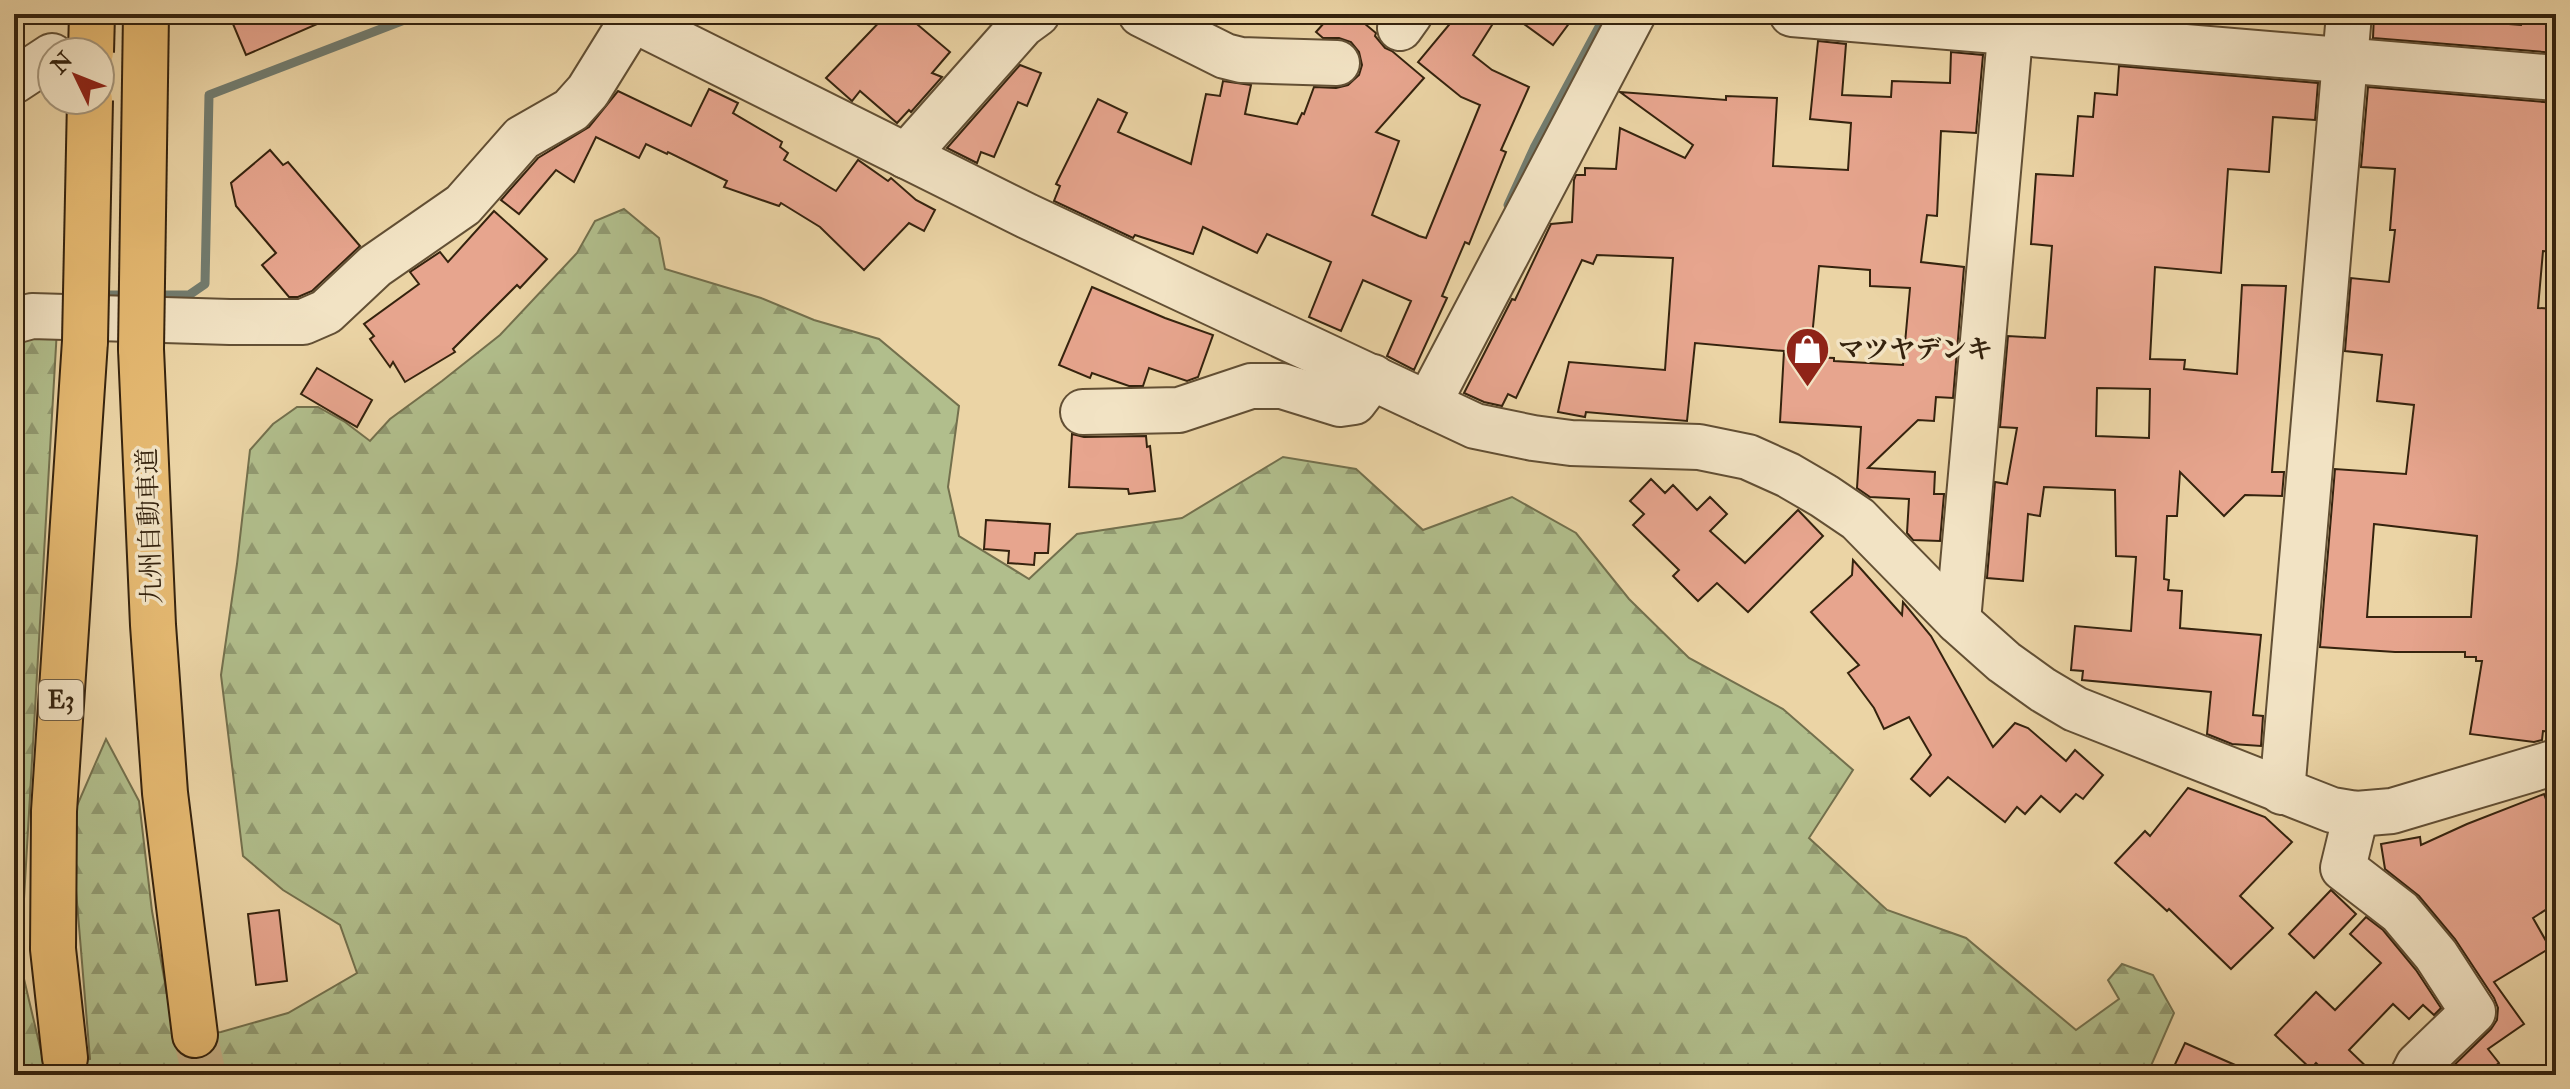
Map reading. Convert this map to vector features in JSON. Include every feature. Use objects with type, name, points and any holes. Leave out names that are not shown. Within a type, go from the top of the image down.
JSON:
[{"type":"highway","points":[[77,36],[92,14]]},
{"type":"highway","name":"九州自動車道","points":[[146,14],[141,349],[153,625],[165,793],[195,1035]]},
{"type":"highway","name":"E3","points":[[65,1058],[53,949],[54,811],[85,341],[90,116]]},
{"type":"street","points":[[906,156],[1022,25],[1037,14]]},
{"type":"street","points":[[1141,14],[1225,56],[1241,60],[1337,63]]},
{"type":"street","points":[[1428,404],[1633,14]]},
{"type":"street","points":[[1792,14],[2012,23],[2345,61],[2556,78]]},
{"type":"street","points":[[2282,792],[2349,14]]},
{"type":"street","points":[[14,321],[32,316],[303,322],[326,312],[375,266],[463,205],[522,138],[571,110],[588,91],[627,17],[1027,216],[1475,426],[1571,443],[1699,447],[1748,457],[1788,475],[1858,519],[1958,621],[2004,662],[2075,709],[2282,792],[2332,810],[2356,814],[2392,811],[2556,762]]},
{"type":"street","points":[[1958,621],[2012,23]]},
{"type":"street","points":[[14,81],[36,69]]},
{"type":"street","points":[[1083,412],[1179,410],[1251,386],[1282,386],[1340,404],[1354,402],[1373,377]]},
{"type":"street","points":[[2356,814],[2343,868],[2400,912],[2436,955],[2473,1012],[2418,1065],[2413,1075]]},
{"type":"green space","points":[[624,209],[659,238],[665,269],[879,339],[959,406],[948,487],[959,536],[1029,579],[1077,534],[1182,518],[1283,457],[1356,469],[1423,530],[1512,497],[1576,533],[1629,599],[1689,658],[1783,709],[1853,770],[1809,838],[1887,910],[1966,938],[2076,1030],[2119,999],[2108,980],[2122,964],[2153,975],[2174,1013],[2147,1075],[14,1075],[14,335],[57,329],[24,899],[24,979],[45,1068],[90,1059],[76,890],[76,808],[106,739],[139,801],[152,911],[175,1038],[221,1032],[288,1013],[357,973],[340,925],[283,890],[243,856],[221,675],[250,450],[273,424],[297,407],[318,407],[370,441],[390,419],[500,335],[577,253],[595,221]]},
{"type":"building","points":[[256,14],[340,14],[246,55],[233,24]]},
{"type":"building","points":[[887,14],[905,14],[950,52],[932,73],[942,77],[897,123],[860,91],[852,101],[826,78]]},
{"type":"building","points":[[1332,14],[1353,14],[1376,33],[1375,36],[1385,48],[1424,78],[1376,132],[1399,141],[1372,215],[1419,236],[1426,238],[1480,105],[1461,97],[1418,62],[1458,14],[1499,14],[1473,55],[1492,70],[1529,87],[1501,150],[1506,152],[1469,244],[1465,242],[1442,296],[1447,298],[1414,370],[1387,356],[1411,301],[1363,280],[1341,331],[1309,317],[1331,262],[1267,234],[1257,253],[1203,227],[1193,254],[1135,235],[1133,238],[1054,201],[1060,186],[1056,184],[1098,99],[1127,113],[1118,132],[1191,164],[1206,94],[1220,96],[1223,81],[1251,85],[1245,114],[1297,124],[1314,87],[1348,85],[1359,75],[1362,65],[1359,52],[1351,42],[1323,38],[1316,32]]},
{"type":"building","points":[[1510,14],[1576,14],[1553,45]]},
{"type":"building","points":[[2374,14],[2521,25],[2522,14],[2556,14],[2556,53],[2373,38]]},
{"type":"building","points":[[1818,41],[1846,44],[1842,95],[1891,97],[1892,81],[1950,83],[1951,52],[1983,55],[1976,133],[1941,131],[1937,216],[1927,215],[1921,262],[1964,267],[1953,398],[1936,397],[1934,421],[1918,420],[1868,468],[1935,472],[1934,494],[1944,494],[1940,541],[1913,540],[1907,533],[1909,499],[1870,497],[1857,488],[1861,427],[1780,422],[1784,351],[1695,343],[1687,421],[1586,412],[1585,417],[1558,412],[1569,362],[1665,370],[1673,258],[1597,255],[1593,264],[1582,260],[1516,398],[1508,394],[1502,406],[1464,393],[1512,299],[1515,300],[1551,224],[1572,222],[1576,175],[1585,175],[1585,168],[1616,169],[1620,128],[1685,158],[1693,145],[1620,92],[1726,100],[1726,96],[1777,98],[1773,166],[1848,170],[1851,123],[1810,119]],"holes":[[[1819,266],[1870,270],[1870,286],[1910,288],[1903,365],[1810,357]]]},
{"type":"building","points":[[1020,65],[1041,73],[1027,106],[1018,102],[994,157],[981,152],[977,163],[947,148]]},
{"type":"building","points":[[2119,66],[2318,83],[2315,120],[2273,117],[2269,172],[2228,169],[2221,273],[2155,267],[2150,359],[2185,360],[2184,369],[2237,374],[2242,285],[2286,286],[2272,472],[2284,472],[2282,496],[2245,495],[2224,516],[2180,472],[2177,516],[2167,516],[2164,579],[2169,580],[2168,590],[2182,591],[2180,628],[2261,635],[2253,715],[2263,716],[2261,746],[2232,744],[2207,734],[2211,692],[2082,680],[2083,671],[2071,670],[2075,626],[2131,631],[2136,557],[2116,556],[2115,490],[2044,487],[2040,516],[2028,514],[2023,581],[1987,578],[1995,482],[2007,484],[2017,428],[2000,427],[2008,336],[2045,338],[2052,246],[2031,244],[2036,174],[2073,176],[2078,116],[2093,117],[2095,93],[2117,95]],"holes":[[[2097,388],[2150,389],[2149,438],[2096,436]]]},
{"type":"building","points":[[2368,87],[2556,103],[2556,252],[2543,251],[2538,308],[2556,309],[2556,732],[2543,731],[2542,740],[2534,742],[2470,734],[2482,661],[2476,661],[2476,657],[2465,657],[2465,652],[2395,652],[2320,647],[2335,469],[2406,474],[2414,405],[2377,401],[2382,355],[2345,351],[2351,278],[2389,282],[2395,230],[2390,230],[2395,169],[2361,167]],"holes":[[[2374,524],[2477,536],[2471,617],[2367,617]]]},
{"type":"building","points":[[709,89],[738,103],[733,113],[782,142],[780,147],[788,153],[784,160],[836,191],[858,160],[888,181],[891,178],[916,200],[935,210],[924,231],[909,223],[864,270],[820,227],[781,203],[779,206],[724,187],[727,181],[646,144],[639,158],[596,137],[574,182],[556,170],[519,214],[501,200],[538,158],[589,127],[618,91],[691,126]]},
{"type":"building","points":[[270,150],[283,165],[288,162],[360,246],[312,291],[298,297],[289,297],[262,265],[276,253],[236,206],[231,183]]},
{"type":"building","points":[[494,211],[547,259],[453,349],[455,352],[405,382],[393,362],[390,367],[370,339],[374,336],[364,324],[419,284],[410,272],[440,252],[448,262]]},
{"type":"building","points":[[1092,287],[1213,335],[1198,377],[1187,381],[1149,368],[1143,386],[1129,386],[1092,373],[1090,378],[1059,365]]},
{"type":"building","points":[[317,368],[372,400],[357,427],[301,394]]},
{"type":"building","points":[[1072,434],[1084,437],[1146,436],[1155,491],[1129,494],[1128,489],[1069,487]]},
{"type":"building","points":[[1651,479],[1665,493],[1673,485],[1697,510],[1710,497],[1727,514],[1710,531],[1745,563],[1798,510],[1823,536],[1748,612],[1717,583],[1698,601],[1673,576],[1679,570],[1633,525],[1644,514],[1630,501]]},
{"type":"building","points":[[986,520],[1050,524],[1048,553],[1035,553],[1034,565],[1008,563],[1009,551],[984,549]]},
{"type":"building","points":[[1853,560],[1902,615],[1903,602],[1931,636],[1993,747],[2015,723],[2028,728],[2066,761],[2075,750],[2103,775],[2083,799],[2076,794],[2060,812],[2041,796],[2025,814],[2017,807],[2005,822],[1948,777],[1930,796],[1911,779],[1931,755],[1909,717],[1884,729],[1874,708],[1848,673],[1859,665],[1811,612],[1852,575]]},
{"type":"building","points":[[2188,788],[2265,817],[2292,842],[2240,896],[2273,928],[2231,969],[2169,909],[2167,911],[2115,863],[2145,831],[2150,836]]},
{"type":"building","points":[[2544,794],[2556,826],[2556,903],[2533,918],[2550,948],[2494,982],[2524,1024],[2488,1049],[2499,1063],[2483,1075],[2444,1075],[2491,1029],[2497,1020],[2498,1008],[2455,939],[2419,896],[2385,869],[2381,844],[2420,837],[2421,845]]},
{"type":"building","points":[[2331,890],[2356,914],[2314,958],[2289,934]]},
{"type":"building","points":[[279,910],[287,981],[256,985],[248,914]]},
{"type":"building","points":[[2366,917],[2383,930],[2416,970],[2441,1008],[2434,1015],[2423,1005],[2409,1019],[2393,1004],[2349,1050],[2375,1075],[2328,1075],[2316,1063],[2311,1069],[2275,1035],[2316,992],[2335,1010],[2381,963],[2350,934]]},
{"type":"building","points":[[2185,1043],[2258,1075],[2170,1075]]},
{"type":"waterway","points":[[152,295],[189,295],[205,284],[209,95],[420,14]]},
{"type":"waterway","points":[[1508,205],[1534,148],[1606,14]]},
{"type":"waterway","points":[[96,295],[130,295]]},
{"type":"tunnel","points":[[195,1035],[204,1075]]},
{"type":"place","name":"マツヤデンキ","points":[[1807,388]]}]
